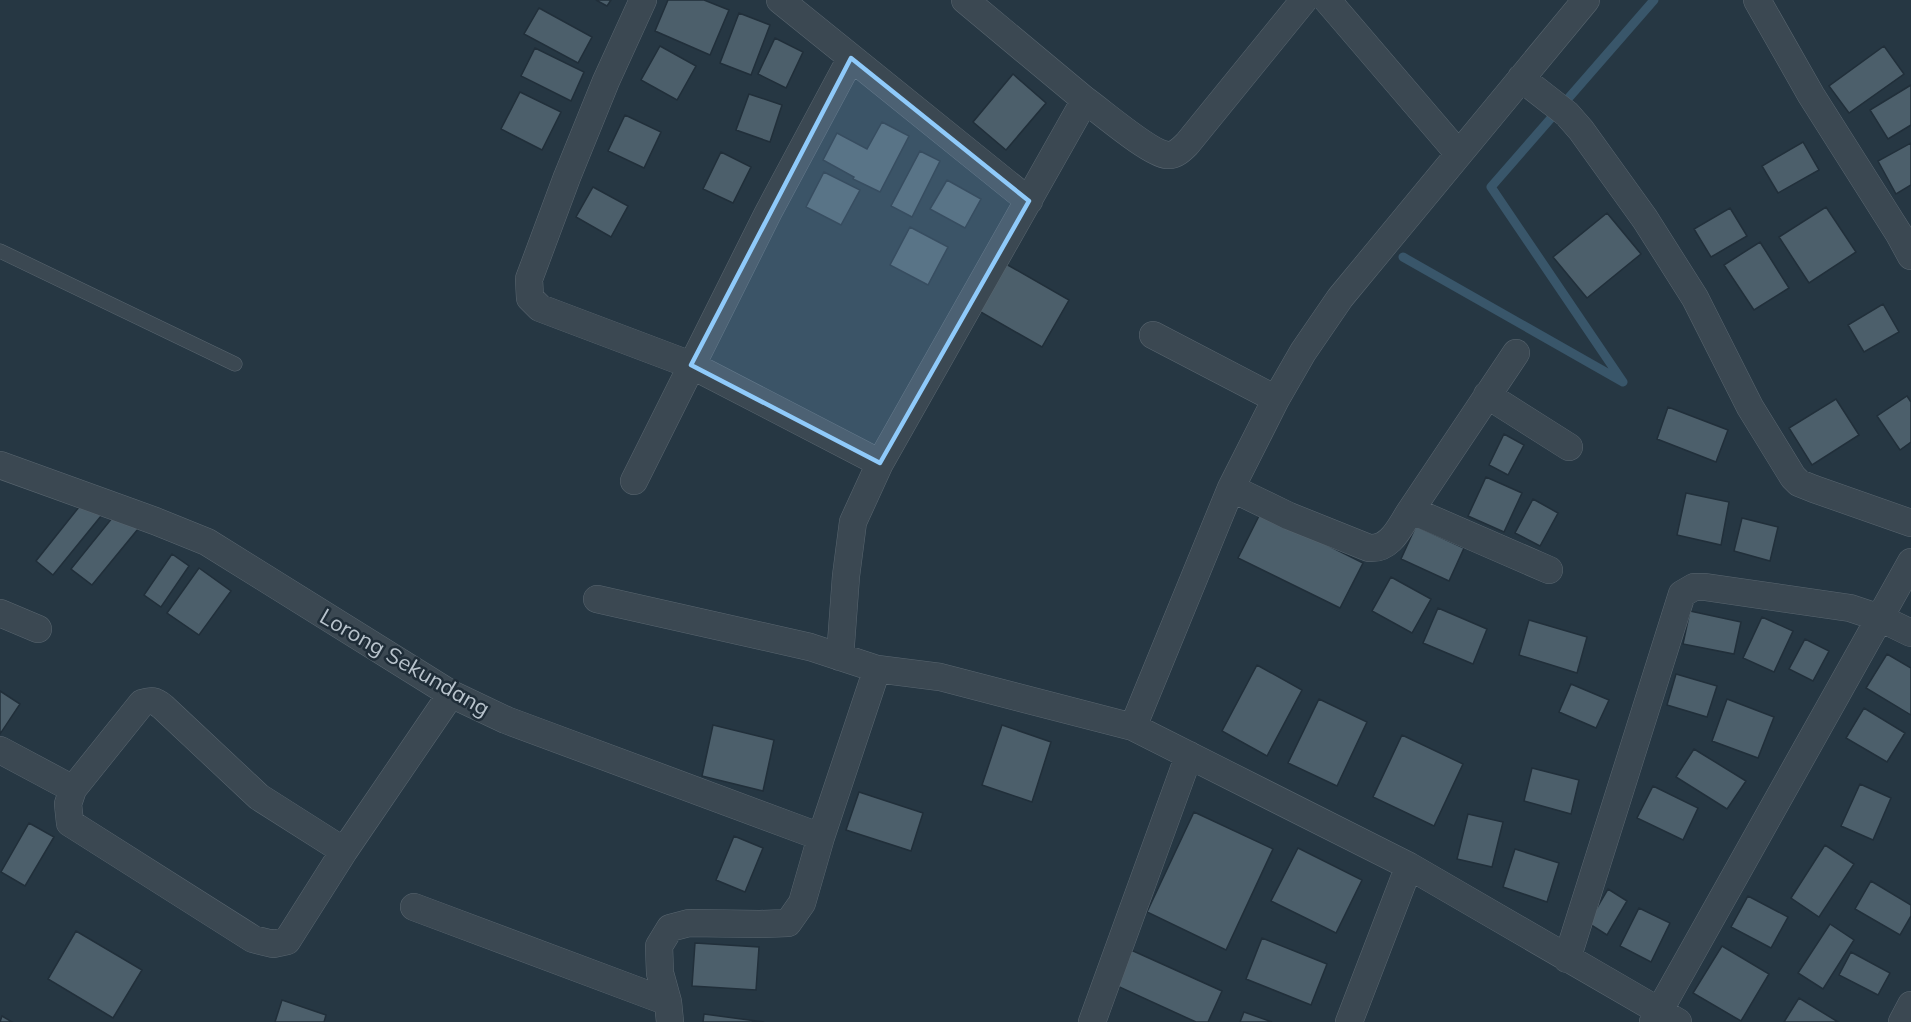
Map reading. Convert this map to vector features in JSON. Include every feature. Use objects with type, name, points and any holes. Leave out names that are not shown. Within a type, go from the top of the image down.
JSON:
[{"type":"street","points":[[642,0],[567,177],[529,279],[530,298],[540,308],[691,365],[880,463]]},
{"type":"street","points":[[780,0],[1029,201]]},
{"type":"street","points":[[965,0],[1085,100],[1146,145],[1168,155],[1179,152],[1187,144],[1304,0]]},
{"type":"street","points":[[1327,0],[1458,153]]},
{"type":"street","points":[[1133,727],[1231,488],[1276,399],[1303,352],[1340,298],[1586,0]]},
{"type":"street","points":[[1756,0],[1811,95],[1907,239]]},
{"type":"street","points":[[634,481],[768,213],[851,58]]},
{"type":"street","points":[[1521,78],[1567,114],[1581,129],[1639,211],[1695,298],[1750,407],[1793,477],[1799,483],[1814,489],[1911,523]]},
{"type":"street","points":[[840,657],[853,522],[880,463],[1085,100]]},
{"type":"street","points":[[1153,335],[1276,399]]},
{"type":"street","points":[[1231,488],[1289,516],[1369,548],[1378,549],[1386,546],[1516,352]]},
{"type":"street","points":[[1487,395],[1569,447]]},
{"type":"street","name":"Lorong Sekundang","points":[[2,473],[154,521],[207,542],[451,694],[507,720],[821,837]]},
{"type":"street","points":[[1411,510],[1549,570]]},
{"type":"street","points":[[597,599],[810,647],[877,669],[940,676],[1133,727],[1409,866],[1663,1018],[1911,562]]},
{"type":"street","points":[[1567,959],[1682,594],[1694,587],[1705,587],[1850,608],[1880,618],[1911,633]]},
{"type":"street","points":[[0,613],[38,629]]},
{"type":"street","points":[[669,1012],[660,973],[659,946],[670,928],[689,923],[788,923],[802,903],[821,837],[877,669]]},
{"type":"street","points":[[344,851],[259,797],[164,707],[151,700],[142,703],[73,789],[68,804],[70,823],[253,939],[273,944],[287,941],[344,851],[451,694]]},
{"type":"street","points":[[0,750],[73,789]]},
{"type":"street","points":[[1092,1022],[1190,756]]},
{"type":"street","points":[[1349,1022],[1409,866]]},
{"type":"street","points":[[414,907],[669,1012]]},
{"type":"street","points":[[1902,1022],[1911,1005]]},
{"type":"lane","points":[[0,251],[235,364]]},
{"type":"highlighted area","points":[[851,58],[1029,201],[880,463],[691,365]]},
{"type":"building","points":[[596,0],[611,0],[607,6]]},
{"type":"building","points":[[668,0],[704,0],[729,10],[710,55],[655,31]]},
{"type":"building","points":[[539,8],[592,37],[578,63],[524,34]]},
{"type":"building","points":[[739,13],[770,25],[751,75],[720,63]]},
{"type":"building","points":[[775,38],[803,52],[786,88],[758,74]]},
{"type":"building","points":[[660,46],[696,66],[677,100],[641,80]]},
{"type":"building","points":[[1884,46],[1904,74],[1849,113],[1829,86]]},
{"type":"building","points":[[535,48],[584,72],[571,101],[521,76]]},
{"type":"building","points":[[1013,74],[1046,103],[1006,150],[973,122]]},
{"type":"building","points":[[1911,85],[1911,125],[1888,139],[1870,110]]},
{"type":"building","points":[[520,92],[561,112],[542,150],[501,129]]},
{"type":"building","points":[[749,94],[782,105],[770,142],[736,130]]},
{"type":"building","points":[[625,115],[661,132],[644,168],[608,151]]},
{"type":"building","points":[[882,122],[909,136],[880,192],[853,179],[854,177],[823,160],[837,133],[867,149]]},
{"type":"building","points":[[1803,142],[1819,170],[1778,193],[1762,166]]},
{"type":"building","points":[[1911,143],[1911,185],[1896,194],[1878,161]]},
{"type":"building","points":[[920,151],[940,161],[912,217],[891,206]]},
{"type":"building","points":[[721,152],[751,167],[733,203],[703,189]]},
{"type":"building","points":[[824,172],[860,190],[841,225],[806,207]]},
{"type":"building","points":[[947,180],[981,199],[965,228],[930,209]]},
{"type":"building","points":[[593,187],[628,206],[611,237],[576,217]]},
{"type":"building","points":[[1826,207],[1856,252],[1809,283],[1779,237]]},
{"type":"building","points":[[1730,208],[1747,236],[1711,257],[1694,229]]},
{"type":"building","points":[[1607,213],[1641,254],[1587,298],[1553,257]]},
{"type":"building","points":[[910,227],[948,247],[928,285],[890,265]]},
{"type":"building","points":[[1760,242],[1789,288],[1754,310],[1724,265]]},
{"type":"building","points":[[1006,264],[1069,300],[1042,347],[979,311]]},
{"type":"building","points":[[1883,304],[1899,332],[1864,352],[1848,325]]},
{"type":"building","points":[[1907,396],[1911,402],[1911,442],[1900,450],[1877,416]]},
{"type":"building","points":[[1836,399],[1859,435],[1812,465],[1789,428]]},
{"type":"building","points":[[1668,407],[1728,430],[1716,462],[1657,439]]},
{"type":"building","points":[[1504,434],[1524,445],[1508,475],[1489,465]]},
{"type":"building","points":[[1486,477],[1522,493],[1504,532],[1468,516]]},
{"type":"building","points":[[1686,493],[1729,502],[1721,545],[1677,535]]},
{"type":"building","points":[[1533,499],[1558,513],[1540,546],[1515,533]]},
{"type":"building","points":[[83,502],[101,516],[53,575],[36,561]]},
{"type":"building","points":[[117,512],[138,529],[92,585],[71,569]]},
{"type":"building","points":[[1261,512],[1363,563],[1340,608],[1238,558]]},
{"type":"building","points":[[1742,518],[1778,527],[1770,561],[1734,551]]},
{"type":"building","points":[[1416,526],[1464,548],[1449,581],[1401,559]]},
{"type":"building","points":[[172,554],[189,566],[161,607],[144,595]]},
{"type":"building","points":[[199,568],[231,591],[199,635],[167,613]]},
{"type":"building","points":[[1391,577],[1431,599],[1412,633],[1372,611]]},
{"type":"building","points":[[1438,608],[1487,629],[1473,664],[1423,643]]},
{"type":"building","points":[[1690,611],[1741,622],[1734,654],[1683,644]]},
{"type":"building","points":[[1762,617],[1793,631],[1774,672],[1743,658]]},
{"type":"building","points":[[1529,620],[1587,637],[1577,673],[1519,655]]},
{"type":"building","points":[[1805,639],[1829,651],[1813,681],[1789,669]]},
{"type":"building","points":[[1887,654],[1911,668],[1911,715],[1866,688]]},
{"type":"building","points":[[1257,665],[1302,690],[1267,756],[1222,731]]},
{"type":"building","points":[[1676,674],[1717,686],[1707,717],[1667,705]]},
{"type":"building","points":[[1571,684],[1609,700],[1596,728],[1559,712]]},
{"type":"building","points":[[0,691],[20,704],[0,734]]},
{"type":"building","points":[[1319,699],[1367,722],[1337,786],[1288,763]]},
{"type":"building","points":[[1727,699],[1774,717],[1758,758],[1712,741]]},
{"type":"building","points":[[1864,708],[1905,733],[1887,762],[1846,738]]},
{"type":"building","points":[[713,725],[774,740],[763,791],[702,776]]},
{"type":"building","points":[[1002,725],[1051,742],[1032,802],[982,785]]},
{"type":"building","points":[[1402,735],[1463,764],[1434,826],[1373,797]]},
{"type":"building","points":[[1694,749],[1746,781],[1727,809],[1676,777]]},
{"type":"building","points":[[1532,768],[1579,780],[1571,814],[1524,801]]},
{"type":"building","points":[[1860,784],[1891,798],[1873,840],[1841,826]]},
{"type":"building","points":[[1653,786],[1698,808],[1683,840],[1637,818]]},
{"type":"building","points":[[859,792],[923,813],[911,851],[846,830]]},
{"type":"building","points":[[1194,812],[1273,849],[1226,950],[1147,912]]},
{"type":"building","points":[[1468,814],[1503,822],[1492,867],[1457,859]]},
{"type":"building","points":[[29,823],[54,837],[25,886],[1,872]]},
{"type":"building","points":[[734,836],[763,848],[745,892],[716,880]]},
{"type":"building","points":[[1825,845],[1854,864],[1819,917],[1791,898]]},
{"type":"building","points":[[1298,848],[1362,880],[1336,933],[1271,901]]},
{"type":"building","points":[[1515,849],[1559,863],[1547,902],[1503,887]]},
{"type":"building","points":[[1871,881],[1911,905],[1911,916],[1900,935],[1855,909]]},
{"type":"building","points":[[1608,889],[1627,901],[1607,935],[1588,923]]},
{"type":"building","points":[[1748,896],[1788,917],[1771,948],[1731,927]]},
{"type":"building","points":[[1639,908],[1670,923],[1651,962],[1620,946]]},
{"type":"building","points":[[1830,924],[1854,940],[1823,989],[1798,973]]},
{"type":"building","points":[[76,931],[142,970],[113,1018],[48,979]]},
{"type":"building","points":[[1262,938],[1327,964],[1311,1005],[1246,979]]},
{"type":"building","points":[[695,943],[759,947],[756,990],[692,986]]},
{"type":"building","points":[[1722,946],[1769,974],[1741,1021],[1693,993]]},
{"type":"building","points":[[1131,950],[1222,991],[1208,1022],[1196,1022],[1115,985]]},
{"type":"building","points":[[1851,952],[1890,973],[1878,995],[1839,975]]},
{"type":"building","points":[[1799,998],[1838,1022],[1784,1022]]},
{"type":"building","points":[[282,1000],[326,1015],[324,1022],[275,1022]]},
{"type":"building","points":[[1244,1012],[1272,1022],[1240,1022]]},
{"type":"building","points":[[704,1014],[764,1022],[703,1022]]},
{"type":"building","points":[[2,1016],[12,1022],[0,1022]]},
{"type":"waterway","points":[[1403,257],[1623,382],[1491,187],[1654,0]]}]
